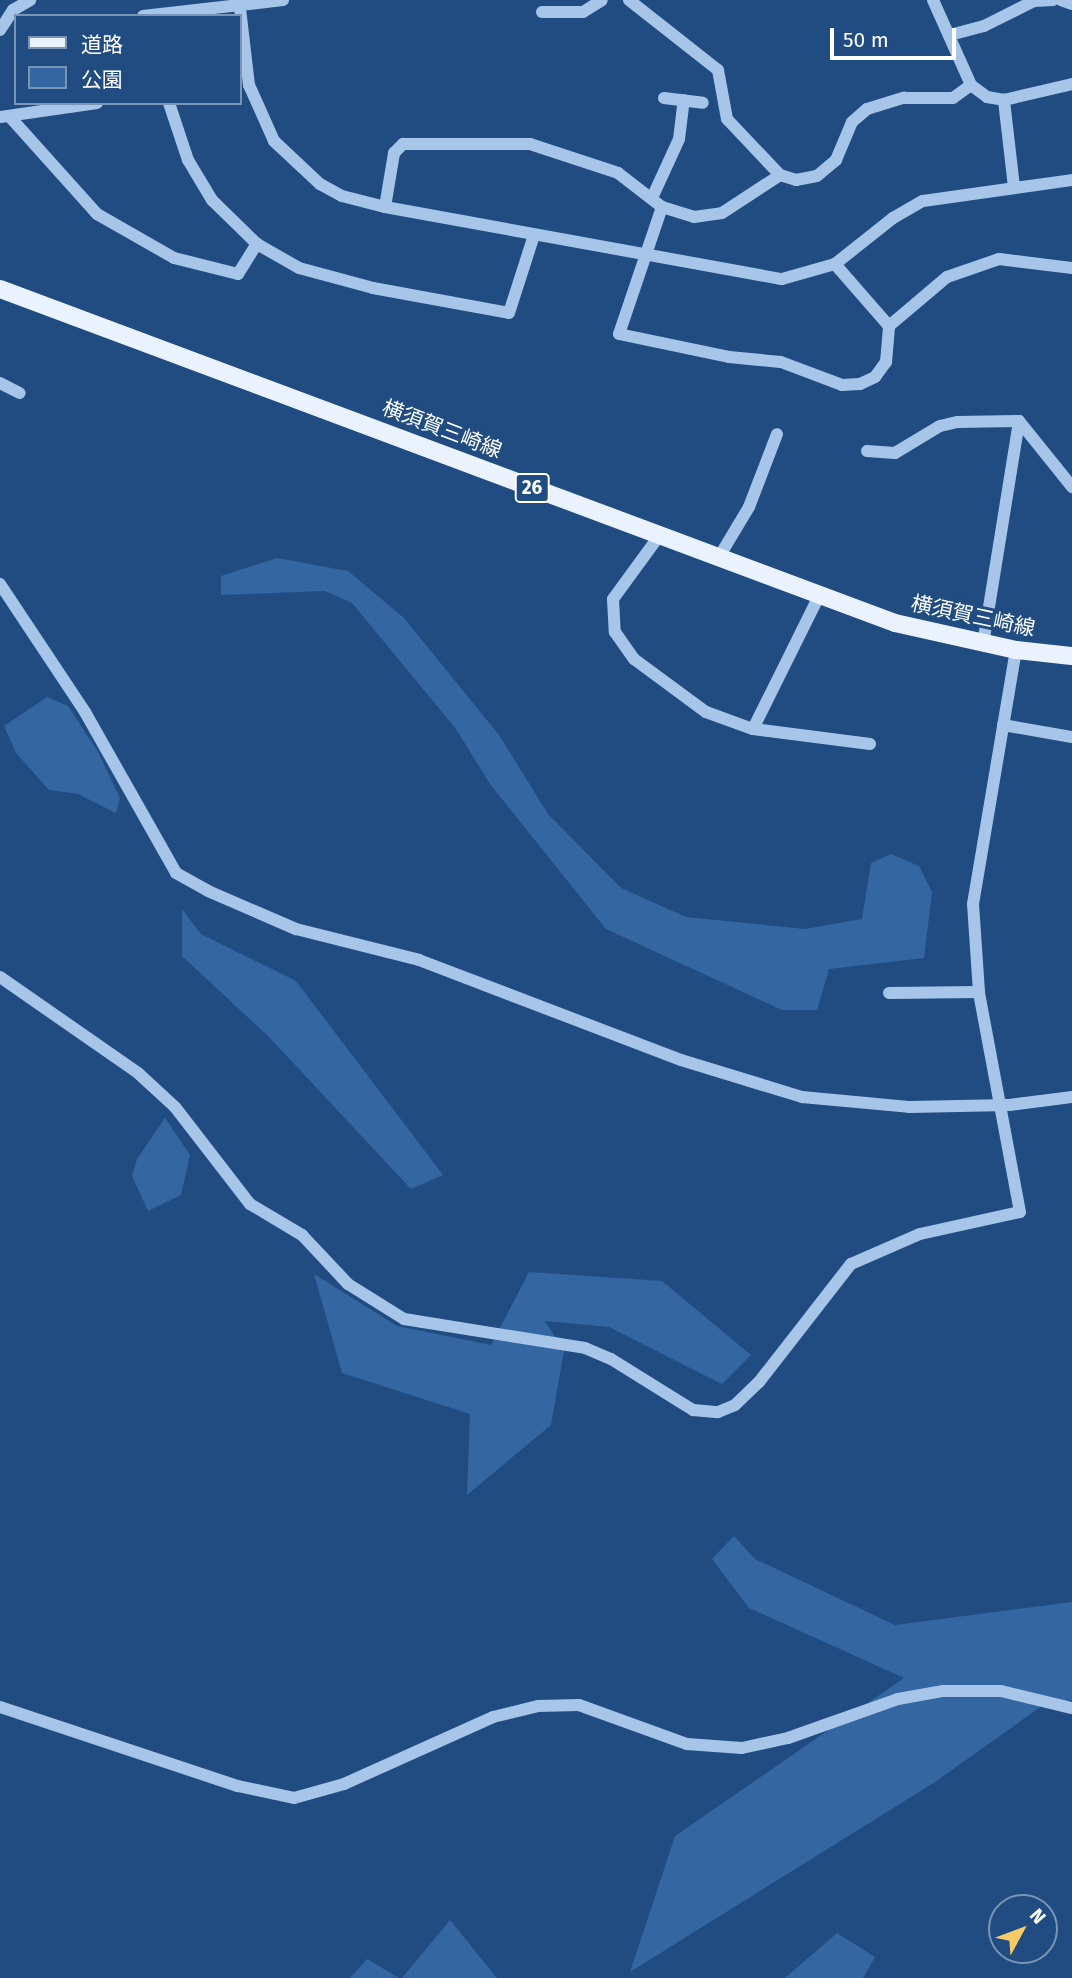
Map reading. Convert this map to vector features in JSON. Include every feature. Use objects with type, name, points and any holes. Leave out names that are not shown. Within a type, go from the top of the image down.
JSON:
[{"type":"main road","name":"横須賀三崎線","points":[[0,289],[895,623],[983,644],[1072,656]]},
{"type":"street","points":[[0,30],[13,10],[30,0]]},
{"type":"street","points":[[154,14],[283,0]]},
{"type":"street","points":[[542,12],[583,12],[602,0]]},
{"type":"street","points":[[629,0],[718,70],[727,119],[780,175],[807,179],[830,167],[852,122],[867,109],[904,98],[953,98],[971,86]]},
{"type":"street","points":[[933,0],[971,86],[987,97],[1004,100],[1072,84]]},
{"type":"street","points":[[950,35],[984,26],[1034,1],[1053,0]]},
{"type":"street","points":[[1061,0],[1072,4]]},
{"type":"street","points":[[242,37],[245,86],[267,131],[299,169],[342,196],[534,235],[770,278],[808,274],[835,264],[893,218],[923,201],[1072,180]]},
{"type":"street","points":[[664,98],[703,103]]},
{"type":"street","points":[[652,198],[679,139],[684,100]]},
{"type":"street","points":[[1004,100],[1014,187]]},
{"type":"street","points":[[5,117],[84,105]]},
{"type":"street","points":[[170,105],[188,160],[212,200],[257,244],[320,275],[509,313],[534,235]]},
{"type":"street","points":[[5,117],[97,214],[174,258],[238,274],[257,244]]},
{"type":"street","points":[[385,206],[394,153],[403,144],[530,144],[618,173],[662,207],[694,216],[722,213],[780,175]]},
{"type":"street","points":[[662,207],[619,334],[729,357],[781,362],[851,385],[875,377],[886,362],[889,326],[947,277],[999,259],[1072,268]]},
{"type":"street","points":[[835,264],[889,326]]},
{"type":"street","points":[[0,383],[20,393]]},
{"type":"street","points":[[867,451],[895,453],[940,426],[958,422],[1019,421]]},
{"type":"street","points":[[1019,421],[1072,487]]},
{"type":"street","points":[[983,644],[1019,421]]},
{"type":"street","points":[[719,557],[749,507],[777,434]]},
{"type":"street","points":[[659,536],[613,599],[615,632],[634,659],[706,712],[753,729],[870,744]]},
{"type":"street","points":[[0,584],[85,712],[176,873],[208,891],[296,929],[419,960],[681,1060],[802,1097],[909,1107],[997,1104],[1072,1097]]},
{"type":"street","points":[[753,729],[818,596]]},
{"type":"street","points":[[0,977],[138,1073],[175,1107],[250,1204],[302,1235],[348,1284],[404,1319],[585,1348],[611,1359],[693,1410],[718,1412],[743,1399],[851,1264],[920,1234],[1020,1212],[997,1104],[979,992],[974,904],[1016,650]]},
{"type":"street","points":[[1003,725],[1072,737]]},
{"type":"street","points":[[889,993],[979,992]]},
{"type":"street","points":[[0,1707],[238,1786],[294,1798],[344,1784],[493,1717],[538,1706],[579,1705],[687,1744],[742,1748],[788,1738],[898,1699],[943,1691],[1001,1691],[1072,1708]]},
{"type":"green space","points":[[277,558],[348,571],[404,618],[499,735],[548,814],[621,888],[686,917],[805,929],[862,919],[871,863],[891,854],[919,866],[932,892],[924,958],[829,969],[817,1010],[782,1010],[606,929],[490,784],[456,729],[352,603],[325,591],[221,595],[221,576]]},
{"type":"green space","points":[[47,697],[68,706],[98,752],[120,798],[116,813],[78,794],[49,790],[16,753],[4,726]]},
{"type":"green space","points":[[182,909],[201,934],[296,981],[443,1175],[411,1189],[269,1037],[182,956]]},
{"type":"green space","points":[[165,1118],[190,1155],[181,1195],[148,1211],[132,1176],[137,1159]]},
{"type":"green space","points":[[529,1272],[662,1281],[751,1355],[722,1384],[609,1327],[545,1321],[564,1351],[551,1425],[467,1495],[470,1414],[342,1373],[314,1274],[397,1326],[491,1345]]},
{"type":"green space","points":[[734,1536],[755,1559],[895,1625],[1072,1602],[1072,1700],[1046,1703],[935,1782],[630,1972],[675,1836],[904,1678],[749,1608],[712,1559]]},
{"type":"green space","points":[[450,1920],[497,1978],[402,1978]]},
{"type":"green space","points":[[837,1933],[875,1957],[863,1978],[785,1978]]},
{"type":"green space","points":[[367,1959],[399,1978],[350,1978]]}]
